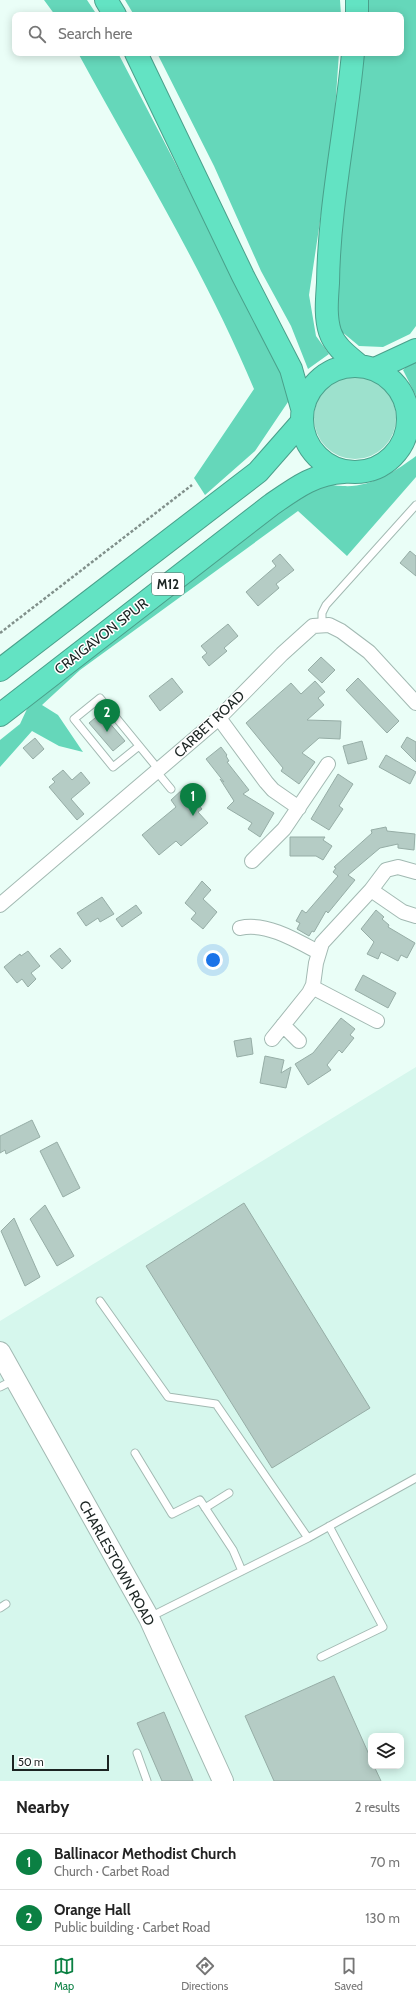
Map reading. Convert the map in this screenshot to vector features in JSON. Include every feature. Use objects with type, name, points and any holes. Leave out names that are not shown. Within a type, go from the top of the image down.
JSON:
[{"type":"highway","points":[[106,0],[113,12]]},
{"type":"highway","points":[[356,0],[357,12]]},
{"type":"highway","points":[[137,56],[243,276],[291,369],[302,416]]},
{"type":"highway","points":[[353,56],[328,258],[327,313],[333,339],[345,353],[367,367]]},
{"type":"highway","name":"M12","points":[[367,367],[386,376],[397,386],[404,397],[408,412],[412,418],[402,445],[395,455],[385,463],[374,469],[358,473],[344,472],[328,466],[315,456],[305,438],[302,416],[307,394],[318,380],[337,369],[367,367],[416,350]]},
{"type":"highway","name":"M12","points":[[0,670],[258,472],[302,416]]},
{"type":"highway","name":"CRAIGAVON SPUR","points":[[0,715],[271,504],[302,484],[316,477],[326,473],[344,472]]},
{"type":"main road","name":"CHARLESTOWN ROAD","points":[[0,1352],[8,1383],[149,1618],[223,1781]]},
{"type":"street","points":[[322,624],[334,627],[369,652],[416,703]]},
{"type":"street","name":"CARBET ROAD","points":[[0,905],[219,718],[308,629],[322,624]]},
{"type":"street","points":[[219,718],[273,790],[299,808]]},
{"type":"street","points":[[252,861],[284,829],[328,764]]},
{"type":"street","points":[[272,1039],[309,993],[312,987],[318,952],[322,943],[371,890],[386,870],[392,868],[416,872]]},
{"type":"street","points":[[371,890],[403,912],[416,916]]},
{"type":"street","points":[[240,928],[252,926],[267,930],[295,940],[318,952]]},
{"type":"street","points":[[312,987],[377,1021]]},
{"type":"street","points":[[283,1025],[300,1041]]},
{"type":"lane","points":[[322,624],[322,614],[326,605],[416,505]]},
{"type":"lane","points":[[139,746],[113,767],[74,719],[100,698],[139,746],[171,789]]},
{"type":"lane","points":[[100,1300],[168,1397],[216,1404],[308,1538]]},
{"type":"lane","points":[[135,1453],[172,1514],[200,1500],[233,1550],[242,1571]]},
{"type":"lane","points":[[149,1618],[308,1538],[416,1478]]},
{"type":"lane","points":[[205,1508],[229,1493]]},
{"type":"lane","points":[[322,1657],[383,1628],[329,1526]]},
{"type":"lane","points":[[136,1753],[147,1781]]},
{"type":"path","points":[[0,633],[192,485]]},
{"type":"shaded area","points":[[416,1067],[416,1781],[0,1781],[0,1321]]},
{"type":"green space","points":[[44,0],[87,0],[95,12],[53,12]]},
{"type":"green space","points":[[125,0],[340,0],[341,12],[132,12]]},
{"type":"green space","points":[[368,0],[416,0],[416,326],[410,334],[383,347],[359,346],[341,331],[334,306],[342,207],[364,56],[404,56],[404,12],[369,12]]},
{"type":"green space","points":[[80,56],[120,56],[274,353],[290,399],[255,451],[205,495],[194,478],[254,389],[215,303]]},
{"type":"green space","points":[[159,56],[339,56],[335,110],[309,295],[316,336],[329,354],[308,369],[291,326],[261,271],[214,166]]},
{"type":"green space","points":[[416,358],[416,396],[403,370]]},
{"type":"green space","points":[[355,377],[371,380],[384,389],[393,402],[396,418],[393,434],[384,447],[371,456],[355,459],[339,456],[326,447],[317,434],[314,418],[317,402],[326,389],[339,380]]},
{"type":"green space","points":[[416,456],[416,477],[347,556],[298,511],[80,670],[42,705],[58,715],[83,752],[59,746],[32,731],[0,767],[0,740],[20,724],[32,698],[244,536],[322,483],[343,486],[363,484],[391,473]]},
{"type":"building","points":[[410,551],[416,556],[416,576],[400,563]]},
{"type":"building","points":[[280,554],[294,570],[276,584],[279,588],[258,606],[246,592],[276,566],[272,561]]},
{"type":"building","points":[[228,624],[238,636],[224,648],[227,651],[209,666],[202,657],[207,653],[201,646]]},
{"type":"building","points":[[321,657],[335,670],[322,683],[308,670]]},
{"type":"building","points":[[172,678],[183,692],[160,711],[149,696]]},
{"type":"building","points":[[358,678],[399,721],[387,733],[346,690]]},
{"type":"building","points":[[315,681],[325,692],[318,698],[324,705],[307,720],[341,721],[340,739],[319,738],[302,753],[315,762],[299,784],[281,771],[283,768],[246,723],[291,683],[301,694]]},
{"type":"building","points":[[101,713],[125,741],[113,751],[89,723]]},
{"type":"building","points":[[407,737],[416,742],[416,762],[401,747]]},
{"type":"building","points":[[35,738],[44,749],[33,759],[23,748]]},
{"type":"building","points":[[362,741],[367,759],[348,764],[343,746]]},
{"type":"building","points":[[221,747],[227,755],[226,756],[229,761],[227,762],[249,790],[243,794],[274,813],[260,837],[248,829],[252,823],[227,808],[234,801],[220,779],[224,782],[206,759]]},
{"type":"building","points":[[386,755],[416,772],[410,784],[379,767]]},
{"type":"building","points":[[63,770],[72,780],[81,772],[90,783],[71,799],[84,814],[77,820],[49,787],[55,782],[52,779]]},
{"type":"building","points":[[338,774],[353,784],[339,806],[343,809],[329,830],[311,819]]},
{"type":"building","points":[[184,788],[202,809],[198,812],[208,823],[181,846],[176,841],[159,855],[142,835],[176,807],[171,800]]},
{"type":"building","points":[[386,827],[387,831],[415,834],[414,850],[398,848],[398,844],[380,848],[348,875],[355,880],[328,913],[326,911],[314,932],[312,931],[309,936],[297,929],[300,923],[296,921],[302,910],[306,913],[338,876],[333,872],[336,868],[334,867],[372,833],[371,830]]},
{"type":"building","points":[[290,837],[325,837],[323,840],[332,846],[323,860],[316,856],[290,856]]},
{"type":"building","points":[[202,881],[211,890],[203,899],[217,912],[203,929],[191,919],[196,913],[185,903]]},
{"type":"building","points":[[102,897],[114,914],[100,922],[98,918],[86,926],[77,913]]},
{"type":"building","points":[[136,905],[142,913],[122,927],[116,919]]},
{"type":"building","points":[[376,910],[384,917],[382,919],[389,925],[388,927],[415,943],[407,958],[401,955],[398,961],[381,952],[378,959],[367,954],[374,942],[361,929]]},
{"type":"building","points":[[60,948],[71,961],[62,969],[50,956]]},
{"type":"building","points":[[28,951],[40,966],[31,973],[36,979],[28,987],[22,979],[17,983],[4,967],[20,954],[21,956]]},
{"type":"building","points":[[363,975],[396,993],[388,1008],[355,990]]},
{"type":"building","points":[[341,1018],[355,1029],[350,1035],[354,1038],[342,1053],[339,1050],[327,1065],[331,1070],[308,1085],[295,1064],[313,1053]]},
{"type":"building","points":[[251,1038],[253,1054],[237,1057],[234,1041]]},
{"type":"building","points":[[265,1056],[284,1060],[281,1073],[291,1067],[286,1088],[260,1083]]},
{"type":"building","points":[[32,1120],[40,1137],[6,1154],[5,1150],[0,1153],[0,1136]]},
{"type":"building","points":[[57,1142],[80,1188],[63,1197],[40,1151]]},
{"type":"building","points":[[244,1203],[370,1408],[272,1468],[146,1266]]},
{"type":"building","points":[[45,1205],[74,1256],[57,1266],[30,1219]]},
{"type":"building","points":[[14,1218],[40,1277],[25,1286],[1,1231]]},
{"type":"building","points":[[334,1676],[368,1752],[368,1769],[375,1769],[381,1781],[274,1781],[245,1716]]},
{"type":"building","points":[[164,1712],[193,1781],[162,1781],[137,1723]]},
{"type":"place","name":"Orange Hall","points":[[107,732]]},
{"type":"place","name":"Ballinacor Methodist Church","points":[[193,816]]}]
